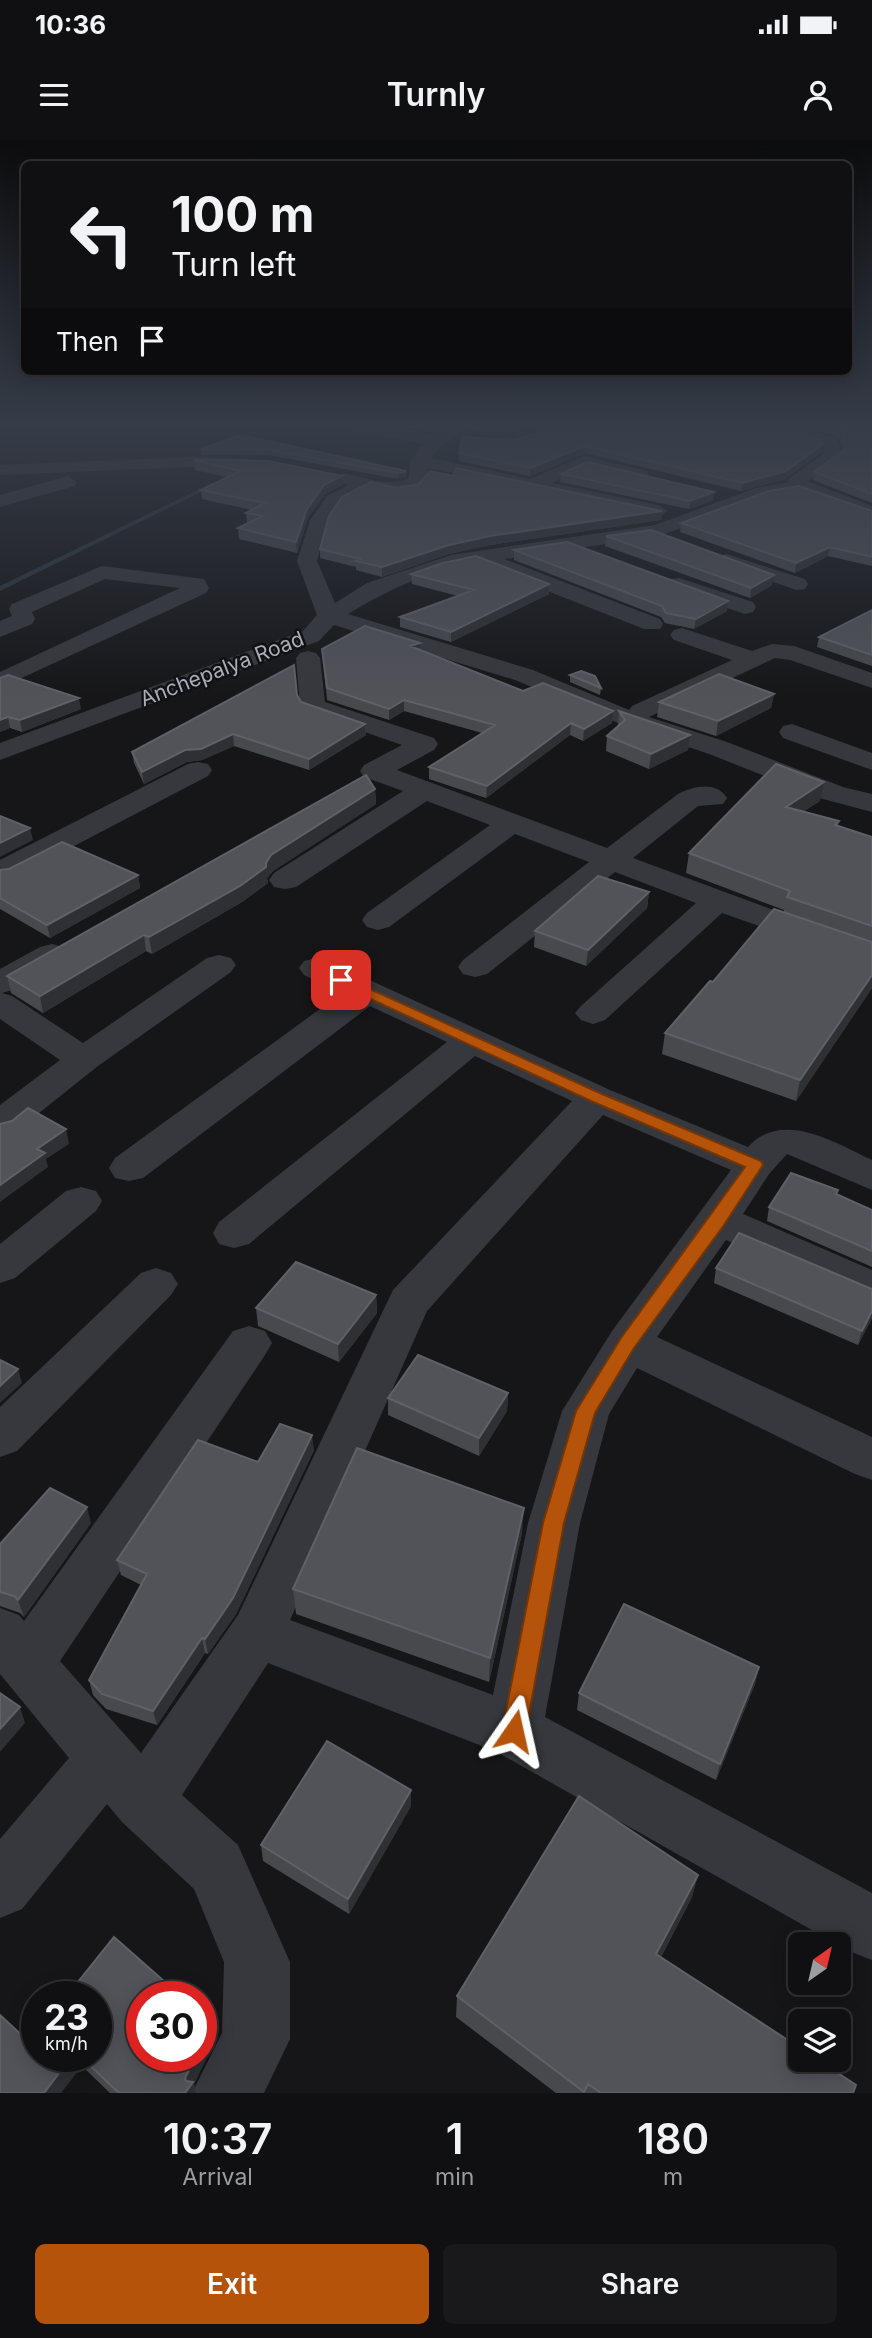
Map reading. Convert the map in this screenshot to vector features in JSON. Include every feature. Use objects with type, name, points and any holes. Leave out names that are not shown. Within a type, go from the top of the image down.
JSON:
[{"type":"street","points":[[323,516],[317,524],[307,561],[329,615],[524,675],[627,718],[718,748],[833,793],[872,803]]},
{"type":"street","points":[[682,516],[694,519]]},
{"type":"street","name":"Anchepalya Road","points":[[0,752],[311,636],[329,615],[375,589],[458,559],[652,531],[702,516]]},
{"type":"street","points":[[652,531],[684,544]]},
{"type":"street","points":[[566,542],[604,556]]},
{"type":"street","points":[[706,552],[797,584]]},
{"type":"street","points":[[477,556],[652,624]]},
{"type":"street","points":[[0,630],[24,619],[20,610],[102,572],[196,584],[198,588],[0,681]]},
{"type":"street","points":[[656,575],[745,607]]},
{"type":"street","points":[[682,635],[751,659]]},
{"type":"street","points":[[627,718],[765,653],[783,651],[872,681]]},
{"type":"street","points":[[308,658],[313,706],[425,744],[363,778],[424,790],[765,918]]},
{"type":"street","points":[[792,732],[872,762]]},
{"type":"street","points":[[0,872],[198,770]]},
{"type":"street","points":[[285,880],[424,790]]},
{"type":"street","points":[[475,967],[688,800],[700,794],[713,798]]},
{"type":"street","points":[[378,920],[512,822]]},
{"type":"street","points":[[593,1013],[718,900]]},
{"type":"street","points":[[71,943],[1,1001],[65,1048],[85,1058]]},
{"type":"street","points":[[0,1124],[85,1058],[219,965]]},
{"type":"street","points":[[316,968],[597,1098],[755,1165]]},
{"type":"street","points":[[129,1168],[366,992]]},
{"type":"street","points":[[234,1233],[472,1040]]},
{"type":"street","points":[[0,1887],[125,1780],[257,1633],[409,1302],[597,1098]]},
{"type":"street","points":[[514,1731],[554,1523],[586,1411],[628,1343],[770,1147],[784,1141],[802,1145],[872,1176]]},
{"type":"street","points":[[0,1267],[80,1201]]},
{"type":"street","points":[[718,1220],[872,1288]]},
{"type":"street","points":[[0,1437],[156,1284]]},
{"type":"street","points":[[227,2093],[256,2039],[257,1962],[216,1867],[125,1780],[13,1649],[249,1343]]},
{"type":"street","points":[[628,1343],[872,1460]]},
{"type":"street","points":[[257,1633],[514,1731],[872,1928]]},
{"type":"building","points":[[263,516],[305,516],[296,542],[238,528]]},
{"type":"building","points":[[329,516],[627,516],[490,536],[449,545],[382,567],[320,549]]},
{"type":"building","points":[[700,516],[872,516],[872,557],[830,547],[796,563],[681,523]]},
{"type":"building","points":[[651,530],[774,575],[751,588],[606,536]]},
{"type":"building","points":[[567,542],[728,601],[696,619],[666,613],[662,606],[514,550]]},
{"type":"building","points":[[476,556],[549,584],[451,632],[400,617],[474,590],[411,574]]},
{"type":"building","points":[[872,610],[872,655],[819,637]]},
{"type":"building","points":[[365,626],[420,643],[410,646],[523,691],[543,683],[613,711],[584,729],[571,723],[487,786],[429,767],[495,725],[404,700],[389,709],[327,688],[322,649]]},
{"type":"building","points":[[294,665],[297,695],[301,702],[365,724],[309,759],[233,734],[201,749],[185,750],[142,772],[132,752]]},
{"type":"building","points":[[581,671],[595,676],[601,688],[570,675]]},
{"type":"building","points":[[719,674],[774,694],[718,721],[659,702]]},
{"type":"building","points":[[8,675],[79,698],[20,720],[8,717],[0,720],[0,678]]},
{"type":"building","points":[[619,711],[690,735],[651,754],[607,736],[625,720]]},
{"type":"building","points":[[776,764],[824,782],[786,807],[839,821],[835,825],[872,837],[872,926],[787,897],[790,891],[689,853]]},
{"type":"building","points":[[366,775],[375,789],[271,855],[266,867],[240,886],[149,937],[144,935],[40,996],[7,976]]},
{"type":"building","points":[[0,816],[30,828],[0,843]]},
{"type":"building","points":[[62,842],[138,875],[47,925],[0,898],[0,870],[9,869]]},
{"type":"building","points":[[598,876],[649,892],[588,950],[535,931]]},
{"type":"building","points":[[774,909],[872,942],[872,975],[800,1080],[665,1033],[710,981],[713,982]]},
{"type":"building","points":[[28,1108],[66,1129],[37,1149],[45,1153],[0,1185],[0,1124],[12,1121]]},
{"type":"building","points":[[791,1173],[838,1190],[836,1194],[872,1210],[872,1251],[769,1207]]},
{"type":"building","points":[[739,1233],[872,1289],[872,1311],[862,1331],[716,1268]]},
{"type":"building","points":[[296,1262],[376,1295],[338,1344],[256,1308]]},
{"type":"building","points":[[418,1355],[508,1393],[479,1438],[388,1398]]},
{"type":"building","points":[[0,1360],[18,1369],[0,1386]]},
{"type":"building","points":[[280,1424],[312,1435],[233,1598],[205,1639],[202,1638],[153,1711],[102,1694],[89,1680],[147,1574],[117,1560],[198,1440],[258,1462]]},
{"type":"building","points":[[357,1448],[524,1508],[490,1658],[293,1589]]},
{"type":"building","points":[[50,1488],[87,1507],[18,1600],[0,1592],[0,1544]]},
{"type":"building","points":[[624,1604],[759,1667],[720,1764],[579,1693]]},
{"type":"building","points":[[0,1693],[20,1707],[0,1729]]},
{"type":"building","points":[[327,1741],[411,1790],[348,1899],[261,1845]]},
{"type":"building","points":[[579,1796],[698,1875],[656,1954],[788,2040],[788,2072],[836,2072],[856,2085],[853,2093],[601,2093],[588,2084],[584,2092],[457,1996]]},
{"type":"building","points":[[114,1937],[164,1981],[126,1981],[126,2072],[188,2072],[186,2081],[193,2082],[185,2093],[119,2093],[97,2072],[112,2072],[112,1981],[79,1981]]},
{"type":"building","points":[[0,2015],[21,2035],[21,2072],[60,2072],[44,2093],[0,2093]]},
{"type":"waterway","points":[[0,589],[148,516]]},
{"type":"route","points":[[341,980],[597,1098],[755,1165],[628,1343],[586,1411],[554,1523],[514,1731]]}]
